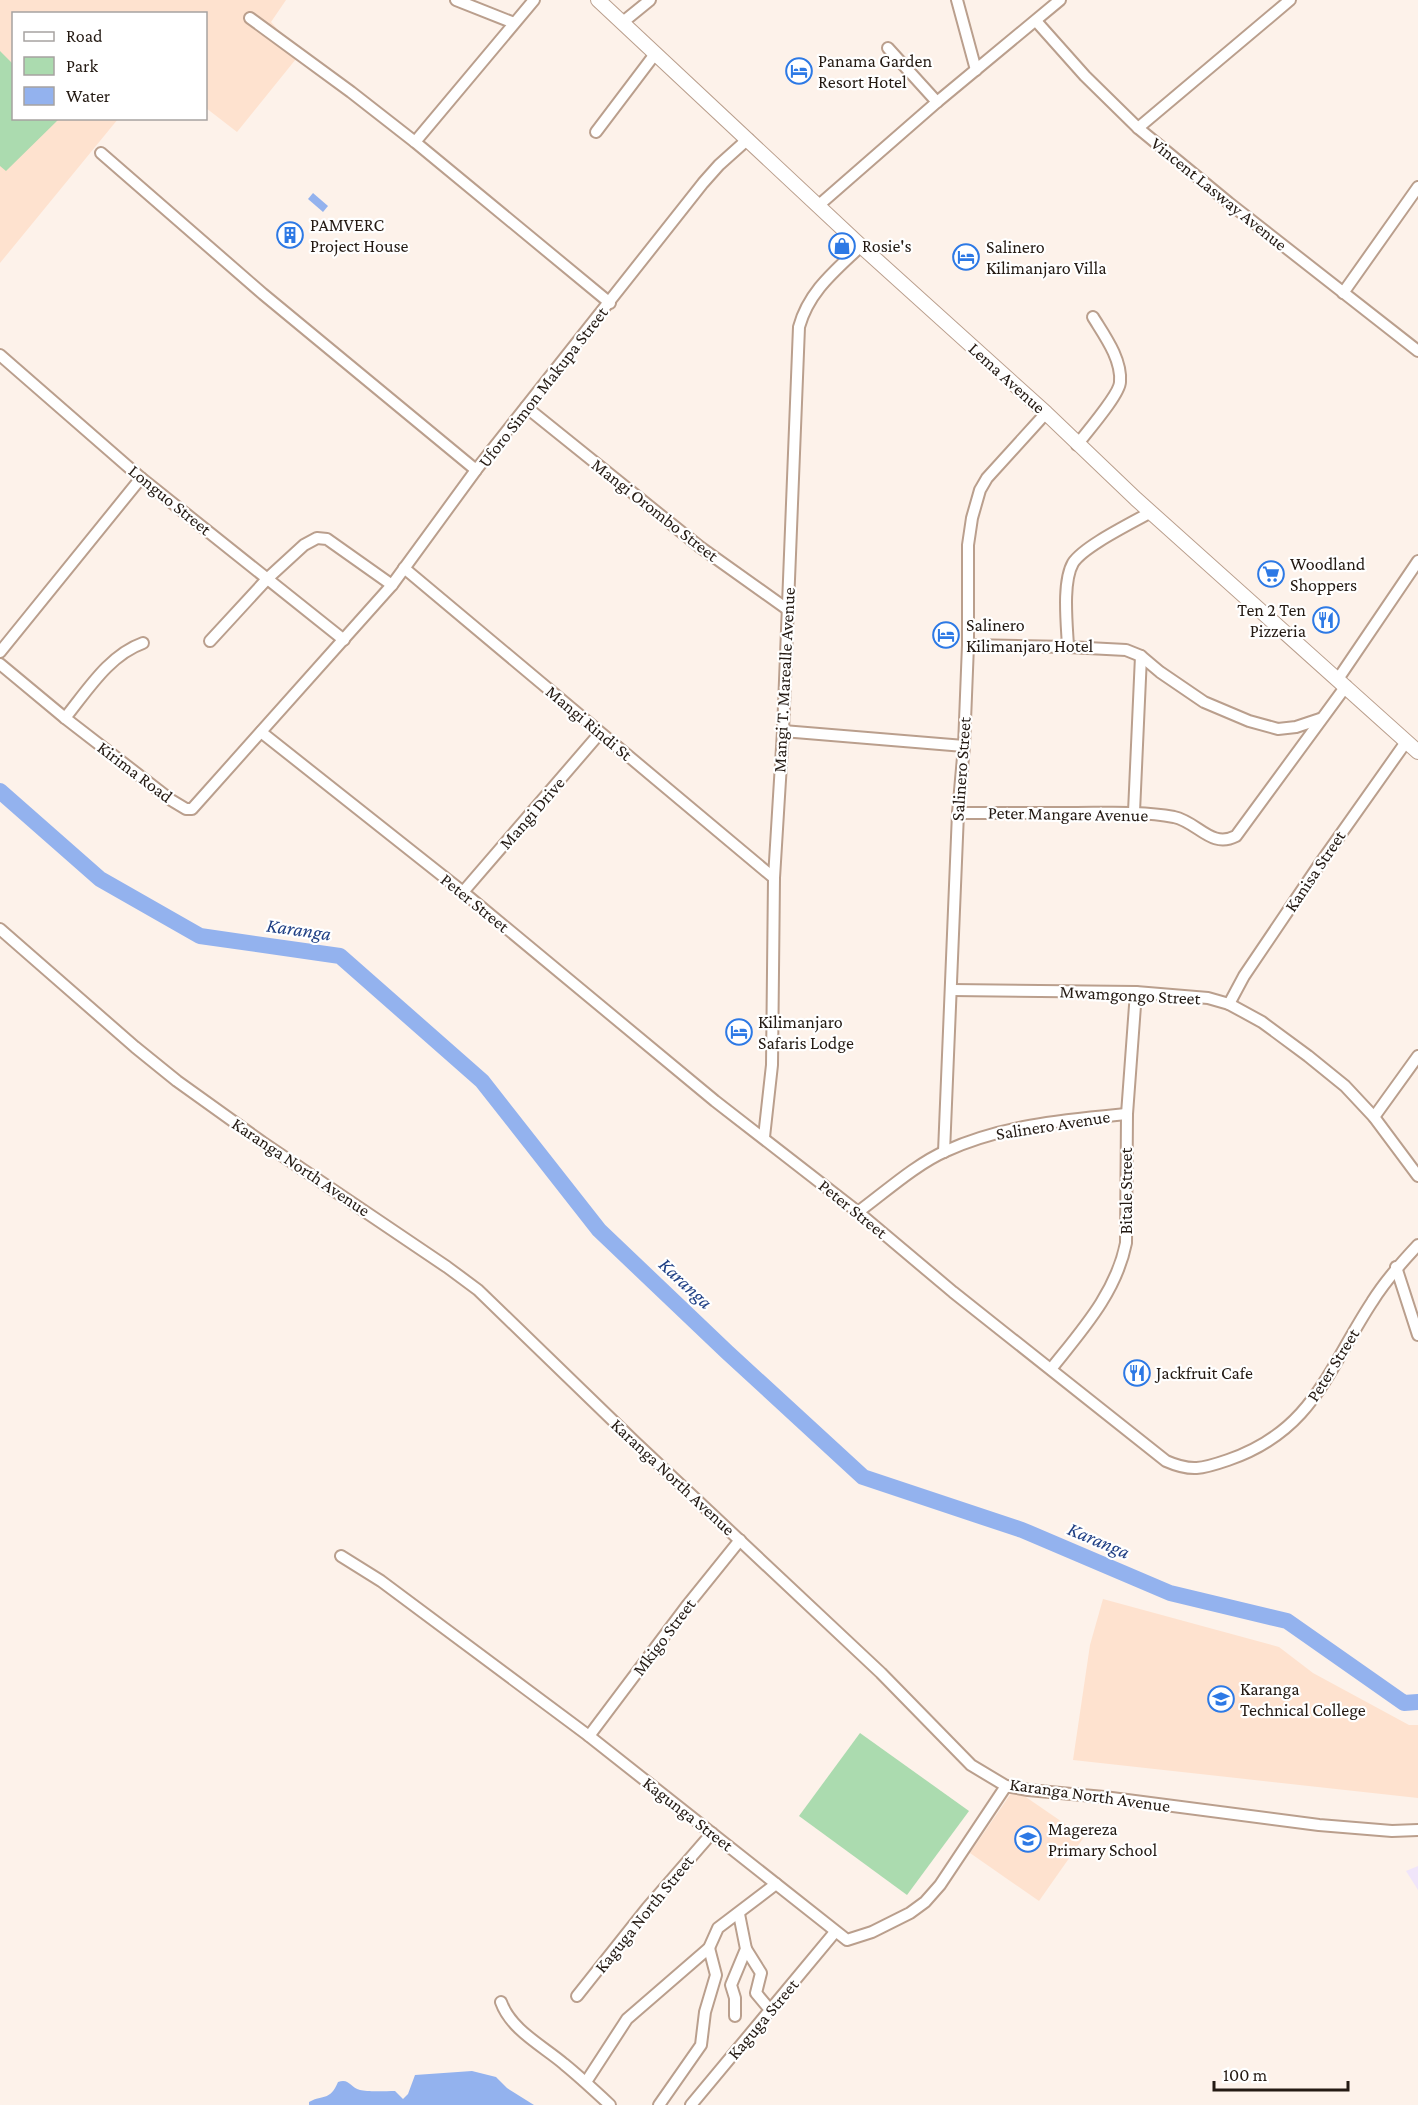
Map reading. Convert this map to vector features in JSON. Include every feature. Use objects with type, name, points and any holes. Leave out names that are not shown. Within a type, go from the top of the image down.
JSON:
[{"type":"main road","name":"Lema Avenue","points":[[598,0],[861,246],[1046,413],[1077,445],[1418,752]]},
{"type":"street","points":[[456,0],[514,23]]},
{"type":"street","points":[[415,142],[534,0]]},
{"type":"street","points":[[623,22],[650,0]]},
{"type":"street","points":[[957,0],[976,70]]},
{"type":"street","points":[[819,205],[937,102],[1060,0]]},
{"type":"street","points":[[1138,128],[1290,0]]},
{"type":"street","points":[[250,18],[415,142],[610,303]]},
{"type":"street","name":"Vincent Lasway Avenue","points":[[1036,21],[1085,76],[1138,128],[1229,204],[1418,351]]},
{"type":"street","points":[[888,48],[937,102]]},
{"type":"street","points":[[596,132],[655,54]]},
{"type":"street","name":"Uforo Simon Makupa Street","points":[[261,732],[392,585],[476,470],[703,183],[748,139]]},
{"type":"street","points":[[101,153],[263,294],[476,470]]},
{"type":"street","points":[[1343,293],[1418,187]]},
{"type":"street","name":"Mangi T. Marealle Avenue","points":[[764,1137],[772,1065],[774,878],[783,731],[799,327],[813,293],[861,246]]},
{"type":"street","points":[[1077,445],[1118,392],[1121,381],[1115,356],[1093,317]]},
{"type":"street","name":"Longuo Street","points":[[0,355],[141,478],[344,640]]},
{"type":"street","name":"Mangi Orombo Street","points":[[526,406],[700,548],[788,609]]},
{"type":"street","name":"Salinero Street","points":[[944,1152],[958,813],[964,746],[968,645],[968,545],[972,518],[980,490],[999,464],[1046,413]]},
{"type":"street","points":[[0,652],[141,478]]},
{"type":"street","points":[[1068,647],[1068,584],[1073,564],[1084,552],[1151,512]]},
{"type":"street","points":[[210,640],[268,578],[310,540],[327,539],[392,585]]},
{"type":"street","name":"Peter Mangare Avenue","points":[[958,813],[1134,812],[1181,819],[1222,841],[1236,836],[1321,718],[1418,561]]},
{"type":"street","name":"Mangi Rindi St","points":[[404,568],[774,878]]},
{"type":"street","points":[[65,718],[114,661],[132,647],[143,643]]},
{"type":"street","points":[[968,645],[1126,650],[1141,656],[1188,693],[1249,721],[1278,729],[1296,727],[1321,718]]},
{"type":"street","points":[[1134,812],[1141,656]]},
{"type":"street","name":"Kirima Road","points":[[0,664],[65,718],[186,809],[197,805],[261,732]]},
{"type":"street","points":[[783,731],[964,746]]},
{"type":"street","name":"Peter Street","points":[[261,732],[463,892],[715,1101],[858,1212],[953,1292],[1166,1461],[1183,1468],[1206,1467],[1243,1455],[1277,1435],[1310,1404],[1333,1370],[1371,1302],[1396,1267],[1418,1245]]},
{"type":"street","name":"Mangi Drive","points":[[463,892],[600,733]]},
{"type":"street","name":"Kanisa Street","points":[[1229,1004],[1244,976],[1406,742]]},
{"type":"street","name":"Karanga North Avenue","points":[[0,929],[135,1047],[187,1088],[478,1290],[635,1442],[881,1673],[971,1765],[1005,1786],[1028,1790],[1104,1797],[1319,1825],[1392,1831],[1418,1830]]},
{"type":"street","name":"Mwamgongo Street","points":[[952,990],[1136,992],[1208,998],[1229,1004],[1263,1022],[1345,1086],[1374,1117],[1418,1176]]},
{"type":"street","name":"Bitale Street","points":[[1051,1369],[1105,1298],[1122,1264],[1126,1244],[1127,1114],[1136,992]]},
{"type":"street","points":[[1374,1117],[1418,1056]]},
{"type":"street","name":"Salinero Avenue","points":[[858,1212],[944,1152],[992,1134],[1052,1122],[1127,1114]]},
{"type":"street","points":[[1396,1267],[1418,1335]]},
{"type":"street","name":"Mkigo Street","points":[[589,1736],[679,1616],[740,1540]]},
{"type":"street","name":"Kagunga Street","points":[[342,1556],[390,1587],[589,1736],[835,1932]]},
{"type":"street","points":[[835,1932],[847,1940],[860,1936],[910,1913],[925,1902],[940,1885],[1005,1786]]},
{"type":"street","name":"Kaguga North Street","points":[[577,1996],[647,1908],[712,1833]]},
{"type":"street","points":[[586,2082],[627,2019],[709,1948],[718,1928],[776,1884]]},
{"type":"street","points":[[739,1914],[746,1949],[761,1973],[756,1993],[771,2011]]},
{"type":"street","name":"Kaguga Street","points":[[691,2105],[835,1932]]},
{"type":"street","points":[[659,2105],[701,2045],[705,2012],[716,1975],[709,1948]]},
{"type":"street","points":[[735,2016],[735,1998],[731,1985],[746,1949]]},
{"type":"street","points":[[501,2002],[514,2023],[586,2082],[610,2105]]},
{"type":"shaded area","points":[[0,0],[286,0],[271,22],[300,54],[237,132],[207,109],[207,12],[12,12],[12,120],[117,120],[0,263]]},
{"type":"shaded area","name":"Karanga Technical College","points":[[1103,1599],[1279,1647],[1313,1673],[1409,1725],[1418,1725],[1418,1798],[1073,1760],[1090,1645]]},
{"type":"shaded area","name":"Magereza Primary School","points":[[1014,1789],[1084,1837],[1039,1901],[970,1853]]},
{"type":"shaded area","points":[[1418,1866],[1418,1890],[1406,1871]]},
{"type":"green space","points":[[0,51],[12,63],[12,120],[58,120],[6,171],[0,166]]},
{"type":"green space","points":[[860,1733],[969,1811],[907,1895],[799,1816]]},
{"type":"water","points":[[313,193],[328,206],[323,212],[308,199]]},
{"type":"water","points":[[472,2071],[496,2077],[507,2088],[534,2105],[309,2105],[309,2102],[329,2095],[338,2082],[342,2081],[363,2091],[395,2091],[403,2099],[408,2094],[415,2075]]},
{"type":"waterway","name":"Karanga","points":[[0,791],[100,879],[200,936],[340,956],[482,1081],[599,1230],[863,1477],[1022,1530],[1170,1593],[1287,1621],[1404,1703],[1418,1702]]},
{"type":"place","name":"Panama Garden Resort Hotel","points":[[799,71]]},
{"type":"place","name":"PAMVERC Project House","points":[[290,235]]},
{"type":"place","name":"Rosie's","points":[[842,246]]},
{"type":"place","name":"Salinero Kilimanjaro Villa","points":[[966,257]]},
{"type":"place","name":"Woodland Shoppers","points":[[1271,574]]},
{"type":"place","name":"Ten 2 Ten Pizzeria","points":[[1326,620]]},
{"type":"place","name":"Salinero Kilimanjaro Hotel","points":[[946,635]]},
{"type":"place","name":"Kilimanjaro Safaris Lodge","points":[[739,1032]]},
{"type":"place","name":"Jackfruit Cafe","points":[[1137,1373]]},
{"type":"place","name":"Karanga Technical College","points":[[1221,1699]]},
{"type":"place","name":"Magereza Primary School","points":[[1028,1839]]}]
